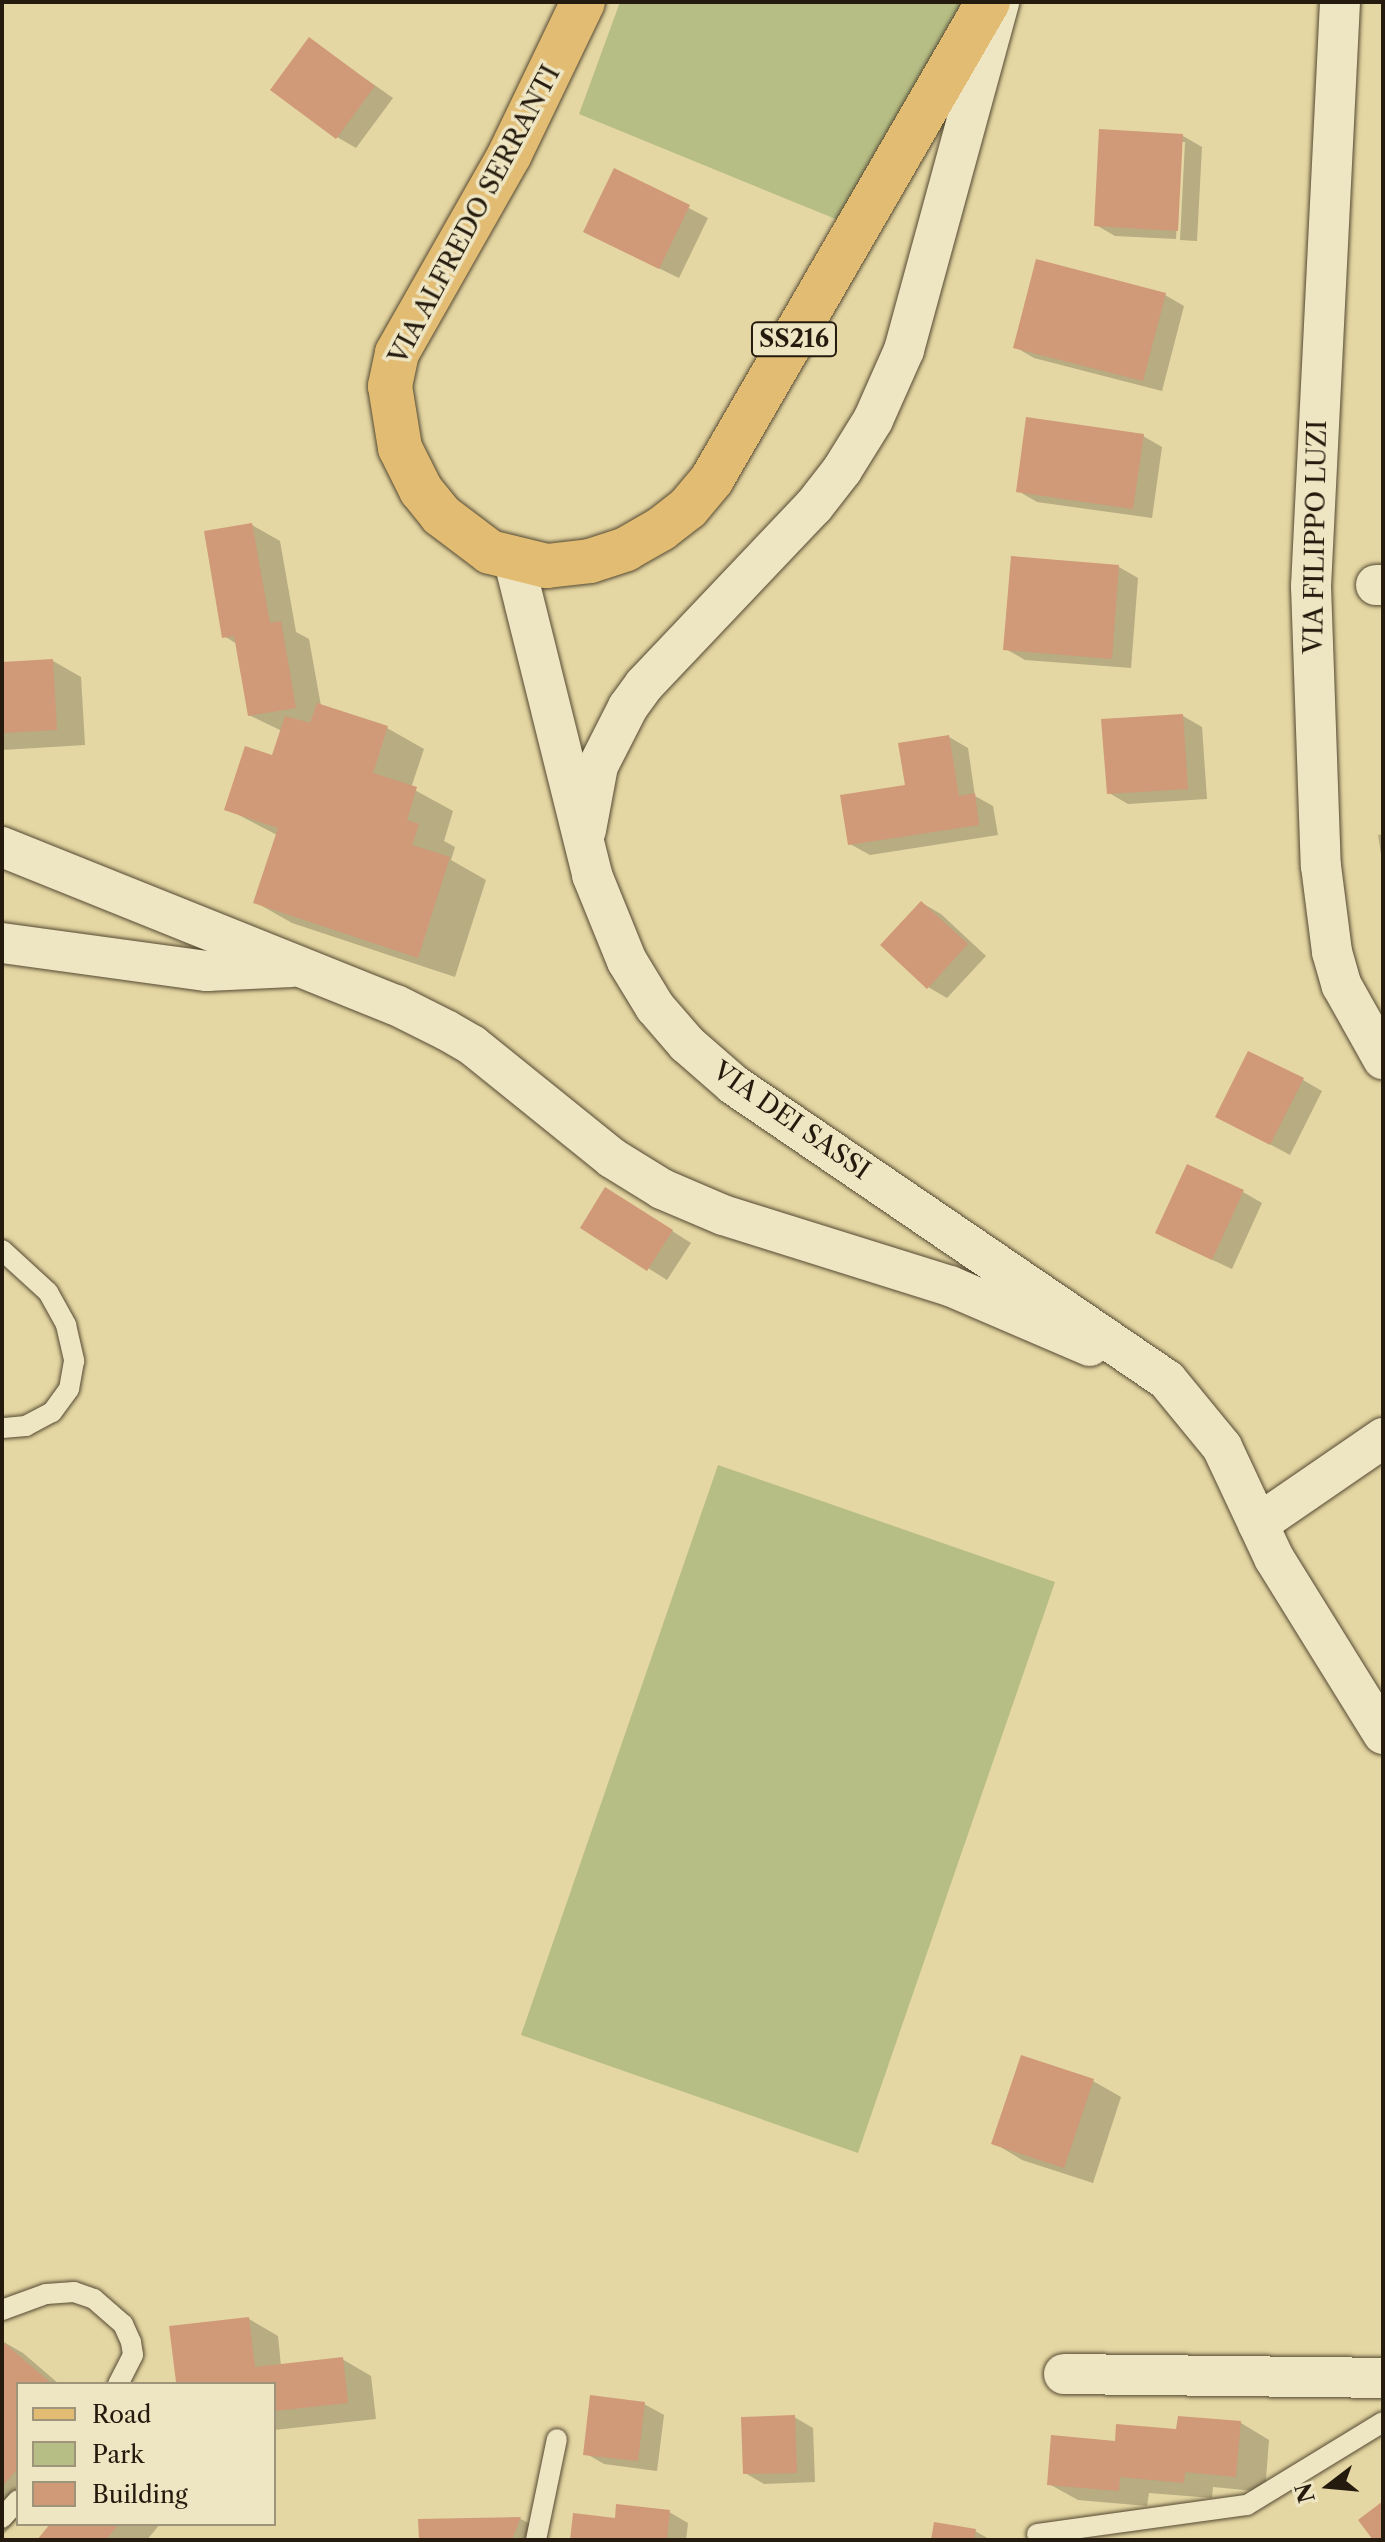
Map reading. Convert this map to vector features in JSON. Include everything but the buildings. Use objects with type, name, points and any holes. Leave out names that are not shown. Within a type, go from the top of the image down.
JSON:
[{"type":"main road","name":"VIA ALFREDO SERRANTI","points":[[583,2],[510,154],[417,315],[397,353],[391,374],[390,399],[396,435],[421,490],[441,515],[465,536],[514,561],[569,565],[607,556],[661,529],[688,508],[712,479],[988,2]]},
{"type":"street","points":[[584,850],[592,785],[613,732],[628,707],[644,685],[814,506],[842,470],[873,420],[904,350],[999,2]]},
{"type":"street","name":"VIA FILIPPO LUZI","points":[[1340,2],[1311,586],[1321,866],[1332,952],[1342,986],[1383,1059]]},
{"type":"street","name":"VIA DEI SASSI","points":[[514,561],[584,850],[627,961],[655,1007],[710,1066],[792,1127],[883,1184],[1167,1380]]},
{"type":"street","points":[[2,847],[396,1005],[472,1045],[612,1158],[662,1189],[723,1215],[950,1286],[1167,1380],[1222,1447],[1274,1558],[1383,1734]]},
{"type":"street","points":[[2,943],[207,971],[301,966]]},
{"type":"street","points":[[1258,1524],[1383,1438]]},
{"type":"street","points":[[1064,2374],[1383,2378]]},
{"type":"lane","points":[[2,1250],[48,1292],[66,1325],[74,1361],[69,1389],[52,1412],[26,1426],[2,1428]]},
{"type":"lane","points":[[2,2310],[46,2294],[74,2292],[94,2299],[117,2317],[131,2342],[133,2355],[119,2382]]},
{"type":"lane","points":[[1037,2534],[1247,2505],[1383,2422]]},
{"type":"lane","points":[[536,2540],[557,2439]]},
{"type":"lane","points":[[2,2518],[16,2502]]},
{"type":"green space","points":[[620,2],[962,2],[838,220],[579,114]]},
{"type":"green space","points":[[718,1465],[1055,1582],[858,2153],[521,2035]]}]
